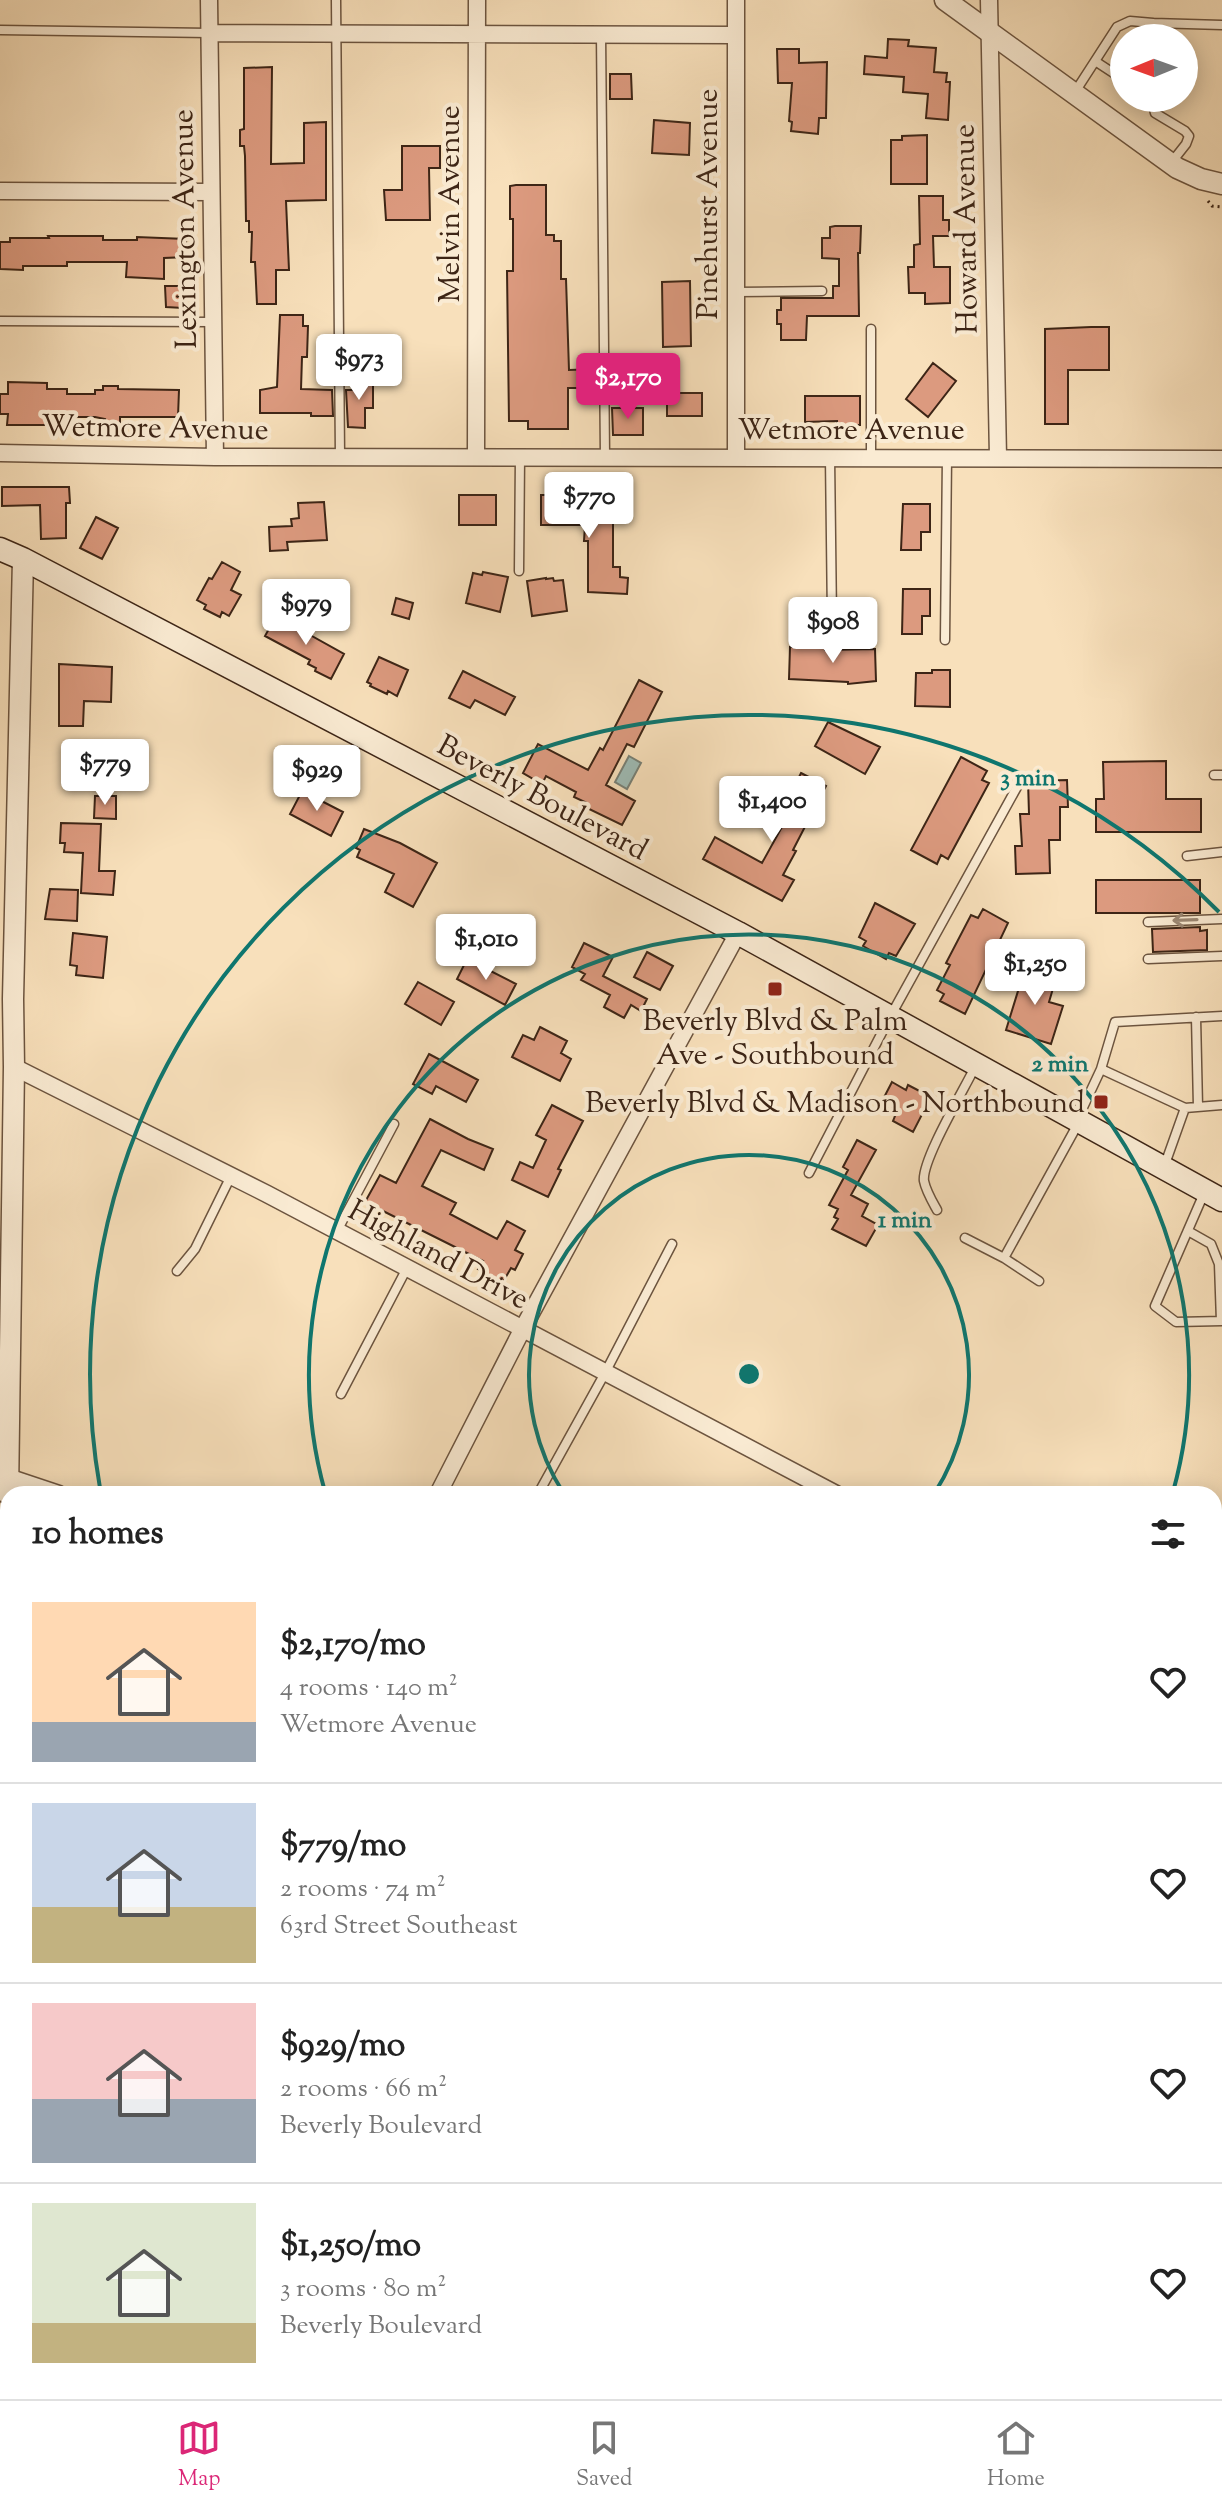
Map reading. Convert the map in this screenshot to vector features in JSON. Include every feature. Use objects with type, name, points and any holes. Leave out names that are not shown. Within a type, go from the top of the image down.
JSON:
[{"type":"main road","name":"Beverly Boulevard","points":[[0,549],[738,933],[1214,1195]]},
{"type":"street","name":"Lexington Avenue","points":[[209,0],[215,457]]},
{"type":"street","name":"Melvin Avenue","points":[[476,456],[477,0]]},
{"type":"street","name":"Pinehurst Avenue","points":[[736,0],[736,456]]},
{"type":"street","points":[[945,0],[1171,163],[1201,179],[1222,184]]},
{"type":"street","name":"Howard Avenue","points":[[989,0],[998,457]]},
{"type":"street","points":[[210,33],[735,35]]},
{"type":"street","points":[[0,191],[211,192]]},
{"type":"street","name":"Wetmore Avenue","points":[[0,453],[215,457],[1222,459]]},
{"type":"street","points":[[8,1486],[15,898],[23,559]]},
{"type":"street","points":[[442,1486],[522,1330],[738,933]]},
{"type":"street","name":"Highland Drive","points":[[14,1067],[337,1231],[821,1486]]},
{"type":"lane","points":[[336,0],[340,456]]},
{"type":"lane","points":[[1075,92],[1117,27],[1124,22],[1222,25]]},
{"type":"lane","points":[[0,30],[210,33]]},
{"type":"lane","points":[[601,34],[605,456]]},
{"type":"lane","points":[[1095,61],[1110,71]]},
{"type":"lane","points":[[1155,112],[1189,136],[1171,163]]},
{"type":"lane","points":[[736,292],[822,291]]},
{"type":"lane","points":[[0,321],[213,322]]},
{"type":"lane","points":[[871,329],[871,457]]},
{"type":"lane","points":[[519,571],[520,456]]},
{"type":"lane","points":[[830,457],[832,619]]},
{"type":"lane","points":[[945,640],[947,457]]},
{"type":"lane","points":[[809,1173],[890,1017],[1017,787]]},
{"type":"lane","points":[[1187,856],[1222,852]]},
{"type":"lane","points":[[1148,922],[1222,919]]},
{"type":"lane","points":[[1148,959],[1222,956]]},
{"type":"lane","points":[[1004,1258],[1078,1121],[1101,1069],[1115,1022],[1222,1016]]},
{"type":"lane","points":[[1196,1017],[1198,1107]]},
{"type":"lane","points":[[937,1210],[924,1181],[924,1170],[977,1065]]},
{"type":"lane","points":[[1101,1069],[1185,1108],[1222,1105]]},
{"type":"lane","points":[[1163,1167],[1185,1108]]},
{"type":"lane","points":[[337,1231],[394,1124]]},
{"type":"lane","points":[[177,1271],[195,1249],[231,1176]]},
{"type":"lane","points":[[1188,1231],[1211,1244],[1219,1264],[1222,1321],[1176,1322],[1155,1306],[1188,1231],[1214,1195]]},
{"type":"lane","points":[[965,1238],[1039,1281]]},
{"type":"lane","points":[[542,1486],[672,1244]]},
{"type":"lane","points":[[341,1394],[407,1268]]},
{"type":"water","points":[[629,756],[641,763],[627,789],[615,782]]},
{"type":"building","points":[[888,39],[909,40],[908,46],[936,48],[934,72],[947,73],[946,82],[950,82],[948,120],[926,118],[928,94],[903,92],[904,77],[864,74],[865,56],[887,58]]},
{"type":"building","points":[[777,49],[799,49],[799,63],[827,62],[826,118],[819,118],[818,134],[791,131],[792,83],[778,83]]},
{"type":"building","points":[[272,67],[271,164],[304,163],[304,123],[326,122],[326,200],[286,201],[289,270],[276,270],[276,304],[257,304],[255,262],[251,262],[252,232],[249,232],[249,221],[246,221],[245,156],[244,146],[240,146],[240,130],[244,129],[244,68]]},
{"type":"building","points":[[610,74],[631,74],[632,99],[610,99]]},
{"type":"building","points":[[654,120],[690,123],[689,155],[652,153]]},
{"type":"building","points":[[927,135],[927,184],[891,184],[891,140],[902,140],[902,136]]},
{"type":"building","points":[[402,146],[440,146],[440,168],[429,168],[430,220],[386,220],[384,190],[402,190]]},
{"type":"building","points":[[546,185],[546,235],[554,235],[554,241],[561,241],[561,279],[566,279],[569,370],[596,369],[596,388],[568,388],[568,429],[528,429],[528,421],[509,421],[507,271],[513,271],[510,186]]},
{"type":"building","points":[[919,196],[943,196],[943,220],[949,220],[949,236],[933,236],[934,267],[950,267],[950,303],[925,304],[925,293],[909,293],[908,267],[914,267],[914,245],[920,244]]},
{"type":"building","points":[[861,226],[859,316],[807,316],[806,340],[781,340],[777,310],[781,310],[781,298],[833,298],[833,286],[839,286],[839,259],[822,258],[822,238],[830,238],[830,227]]},
{"type":"building","points":[[103,236],[103,240],[137,240],[137,237],[186,239],[187,257],[164,258],[164,279],[126,277],[127,262],[67,262],[67,266],[0,269],[0,242],[10,242],[10,238]]},
{"type":"building","points":[[690,281],[691,346],[663,347],[662,282]]},
{"type":"building","points":[[165,286],[183,286],[183,308],[166,307]]},
{"type":"building","points":[[280,315],[303,315],[303,326],[308,326],[307,357],[302,357],[301,389],[332,390],[333,416],[260,413],[260,390],[277,387]]},
{"type":"building","points":[[1109,327],[1109,370],[1068,370],[1068,424],[1045,424],[1045,329]]},
{"type":"building","points":[[933,363],[956,381],[928,417],[906,399]]},
{"type":"building","points":[[353,379],[373,380],[373,408],[365,408],[365,428],[348,427],[346,390],[353,390]]},
{"type":"building","points":[[8,382],[47,383],[47,389],[67,389],[67,394],[95,394],[95,390],[103,390],[103,386],[179,390],[178,417],[120,417],[120,425],[104,425],[105,419],[95,417],[46,417],[46,425],[7,425],[8,414],[0,414],[0,394],[8,394]]},
{"type":"building","points":[[667,393],[702,393],[702,416],[667,416]]},
{"type":"building","points":[[805,396],[860,396],[860,425],[837,425],[837,421],[805,422]]},
{"type":"building","points":[[612,408],[643,408],[643,435],[613,435]]},
{"type":"building","points":[[2,487],[69,487],[66,538],[41,539],[40,505],[2,506]]},
{"type":"building","points":[[459,495],[496,495],[496,525],[459,525]]},
{"type":"building","points":[[541,495],[578,495],[578,511],[613,514],[613,567],[620,567],[620,577],[628,578],[627,594],[588,592],[585,525],[541,525]]},
{"type":"building","points":[[324,502],[327,540],[287,542],[288,550],[270,551],[269,527],[292,526],[291,519],[299,518],[298,503]]},
{"type":"building","points":[[903,504],[930,504],[930,532],[921,532],[921,550],[901,550]]},
{"type":"building","points":[[96,517],[118,528],[102,559],[80,548]]},
{"type":"building","points":[[222,562],[240,572],[231,590],[241,595],[229,616],[222,612],[220,617],[204,609],[206,605],[197,600]]},
{"type":"building","points":[[483,572],[508,577],[500,612],[466,603],[473,573],[482,575]]},
{"type":"building","points":[[546,578],[563,580],[567,611],[532,616],[527,581]]},
{"type":"building","points":[[903,589],[930,589],[930,616],[922,616],[922,634],[902,634]]},
{"type":"building","points":[[396,598],[413,603],[409,619],[392,614]]},
{"type":"building","points":[[276,616],[344,654],[331,679],[315,671],[316,668],[308,664],[310,660],[265,636]]},
{"type":"building","points":[[790,647],[875,649],[876,681],[848,684],[789,679]]},
{"type":"building","points":[[379,657],[408,670],[397,696],[388,691],[387,694],[367,682]]},
{"type":"building","points":[[59,664],[112,667],[111,702],[84,701],[83,726],[59,726]]},
{"type":"building","points":[[932,670],[950,670],[950,707],[915,706],[916,673],[932,673]]},
{"type":"building","points":[[463,671],[515,697],[505,715],[475,700],[470,708],[449,698]]},
{"type":"building","points":[[639,680],[662,692],[634,747],[627,744],[606,785],[635,801],[622,825],[585,807],[587,803],[574,797],[576,792],[546,776],[542,784],[523,773],[538,744],[588,770],[600,748],[603,750]]},
{"type":"building","points":[[828,722],[880,747],[865,774],[815,746]]},
{"type":"building","points":[[961,757],[987,771],[982,780],[989,783],[948,859],[941,855],[937,864],[911,850]]},
{"type":"building","points":[[1166,761],[1166,799],[1201,799],[1201,832],[1096,832],[1096,799],[1104,799],[1103,762]]},
{"type":"building","points":[[801,773],[826,786],[783,875],[794,880],[782,901],[703,859],[715,837],[762,863],[788,816],[781,813]]},
{"type":"building","points":[[1067,780],[1068,807],[1060,807],[1060,840],[1049,840],[1050,873],[1016,874],[1015,846],[1022,846],[1020,814],[1029,814],[1028,781]]},
{"type":"building","points":[[302,791],[343,812],[331,836],[290,814]]},
{"type":"building","points":[[95,796],[116,796],[116,819],[94,818]]},
{"type":"building","points":[[61,823],[101,824],[99,871],[115,871],[113,895],[81,893],[83,853],[64,852],[65,843],[60,843]]},
{"type":"building","points":[[364,829],[400,843],[437,863],[413,907],[385,892],[394,874],[357,857],[360,850],[356,848]]},
{"type":"building","points":[[1096,880],[1200,880],[1200,913],[1096,913]]},
{"type":"building","points":[[50,889],[78,890],[77,921],[45,919]]},
{"type":"building","points":[[875,903],[915,924],[896,956],[889,953],[886,959],[863,946],[866,941],[859,937]]},
{"type":"building","points":[[983,909],[1008,923],[965,1014],[940,1001],[944,994],[937,990],[950,965],[946,963],[971,915],[978,918]]},
{"type":"building","points":[[1200,927],[1200,931],[1207,930],[1207,950],[1153,952],[1152,929]]},
{"type":"building","points":[[73,933],[107,937],[103,978],[76,975],[77,966],[70,965]]},
{"type":"building","points":[[584,943],[613,957],[603,976],[647,999],[641,1011],[631,1005],[624,1018],[604,1007],[610,995],[581,980],[585,974],[572,967]]},
{"type":"building","points":[[647,952],[673,966],[660,990],[634,977]]},
{"type":"building","points":[[467,959],[516,984],[505,1005],[457,979]]},
{"type":"building","points":[[1026,965],[1057,975],[1049,1002],[1063,1006],[1051,1044],[1006,1030]]},
{"type":"building","points":[[418,982],[454,1002],[441,1025],[405,1004]]},
{"type":"building","points":[[540,1027],[567,1041],[561,1053],[571,1059],[560,1081],[512,1057],[523,1035],[534,1040]]},
{"type":"building","points":[[429,1054],[478,1080],[466,1102],[436,1086],[432,1094],[413,1084]]},
{"type":"building","points":[[892,1082],[906,1090],[908,1085],[931,1097],[913,1132],[893,1121],[895,1116],[879,1107]]},
{"type":"building","points":[[552,1105],[583,1121],[558,1169],[561,1170],[548,1197],[512,1180],[520,1162],[533,1168],[546,1140],[536,1135]]},
{"type":"building","points":[[430,1119],[493,1149],[484,1170],[441,1150],[422,1186],[456,1203],[450,1214],[497,1239],[507,1221],[525,1231],[515,1250],[523,1254],[515,1270],[511,1268],[503,1282],[478,1269],[483,1261],[365,1202],[380,1175],[396,1183]]},
{"type":"building","points":[[857,1140],[876,1150],[851,1195],[868,1204],[862,1216],[878,1225],[866,1246],[832,1229],[838,1219],[834,1217],[838,1209],[829,1205],[848,1170],[843,1167]]},
{"type":"place","name":"Beverly Blvd & Palm Ave - Southbound","points":[[775,989]]},
{"type":"place","name":"Beverly Blvd & Madison - Northbound","points":[[1101,1102]]}]
